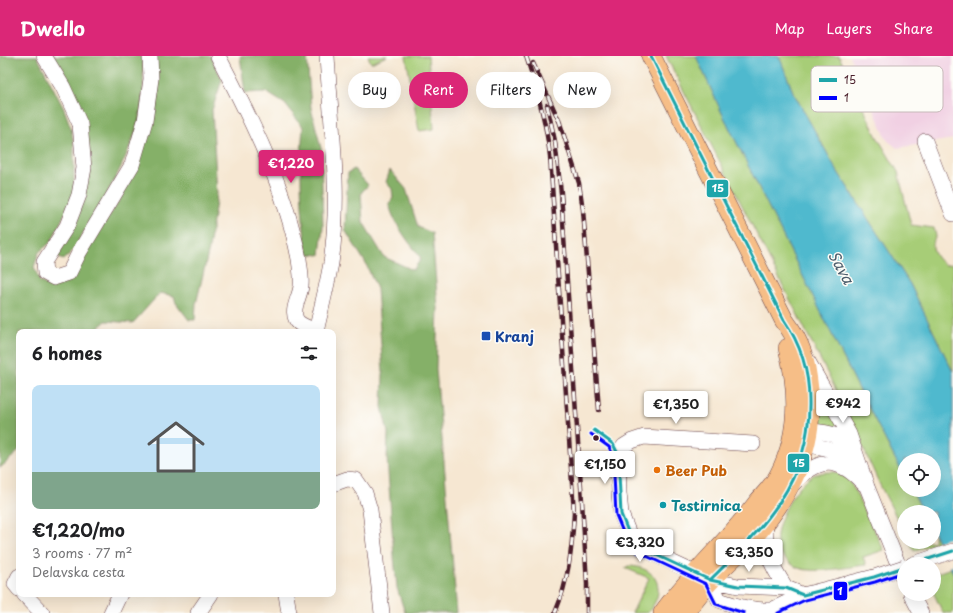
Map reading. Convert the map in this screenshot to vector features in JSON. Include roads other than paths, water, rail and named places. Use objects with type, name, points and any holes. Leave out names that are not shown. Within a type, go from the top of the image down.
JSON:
[{"type":"main road","points":[[652,56],[784,320],[796,337],[803,353],[811,408],[800,438],[778,476],[722,546],[703,576],[684,613]]},
{"type":"main road","points":[[663,613],[703,576],[742,549],[766,522],[798,470],[800,438],[795,387],[784,320]]},
{"type":"street","points":[[44,56],[63,87],[80,124],[84,168],[79,195],[67,226],[44,262],[45,273],[54,278],[69,273],[80,251],[132,165],[145,121],[151,79],[150,56]]},
{"type":"street","points":[[218,56],[256,130],[288,214],[301,272],[301,288],[294,311],[296,320],[312,329]]},
{"type":"street","points":[[316,329],[331,262],[335,206],[334,163],[327,56]]},
{"type":"street","points":[[924,141],[953,214]]},
{"type":"street","points":[[803,353],[849,434],[867,486],[897,561]]},
{"type":"street","points":[[800,438],[830,434],[840,438],[856,456]]},
{"type":"street","points":[[753,444],[644,437],[624,446],[618,454],[618,493],[621,514],[629,534],[641,548],[703,576],[738,586],[786,588],[803,595]]},
{"type":"street","points":[[800,438],[832,450],[844,457],[851,471],[867,486]]},
{"type":"street","points":[[787,490],[805,471],[818,465],[826,463],[851,471]]},
{"type":"street","points":[[336,483],[347,479],[356,480],[365,492],[370,510],[382,613]]},
{"type":"street","points":[[766,522],[765,546],[770,562],[786,588]]},
{"type":"street","points":[[935,557],[953,551]]},
{"type":"street","points":[[703,576],[719,600],[737,607],[770,611],[803,595],[874,577],[897,569]]},
{"type":"street","points":[[27,597],[42,613]]},
{"type":"street","points":[[111,613],[119,597]]},
{"type":"street","points":[[198,613],[209,597]]},
{"type":"street","points":[[287,597],[290,613]]},
{"type":"street","points":[[915,601],[921,613]]},
{"type":"water","name":"Sava","points":[[696,56],[779,56],[793,92],[836,169],[910,284],[953,372],[953,573],[941,548],[941,505],[920,505],[916,497],[941,497],[941,453],[897,453],[897,462],[721,111]]},
{"type":"railway","points":[[526,56],[541,105],[550,156],[574,513],[567,576],[555,613]]},
{"type":"railway","points":[[533,63],[560,123]]},
{"type":"railway","points":[[547,105],[555,141],[561,193],[582,501],[587,584],[587,613]]},
{"type":"railway","points":[[558,117],[579,183],[583,210],[599,410]]},
{"type":"place","name":"Kranj","points":[[486,336]]},
{"type":"place","name":"Beer Pub","points":[[657,470]]},
{"type":"place","name":"Testirnica","points":[[663,505]]}]
